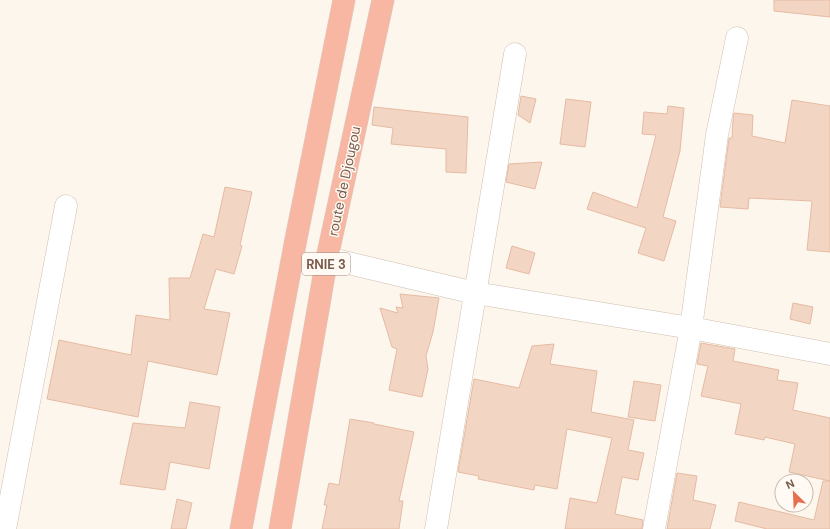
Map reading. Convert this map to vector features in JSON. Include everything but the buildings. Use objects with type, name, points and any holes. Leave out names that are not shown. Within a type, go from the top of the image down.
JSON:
[{"type":"highway","name":"RNIE 3","points":[[241,529],[296,239],[344,0]]},
{"type":"highway","name":"route de Djougou","points":[[280,529],[327,258],[383,0]]},
{"type":"street","points":[[654,529],[691,328],[717,135],[737,38]]},
{"type":"street","points":[[436,529],[516,54]]},
{"type":"street","points":[[5,529],[66,206]]},
{"type":"street","points":[[327,258],[475,293],[691,328],[830,354]]}]
